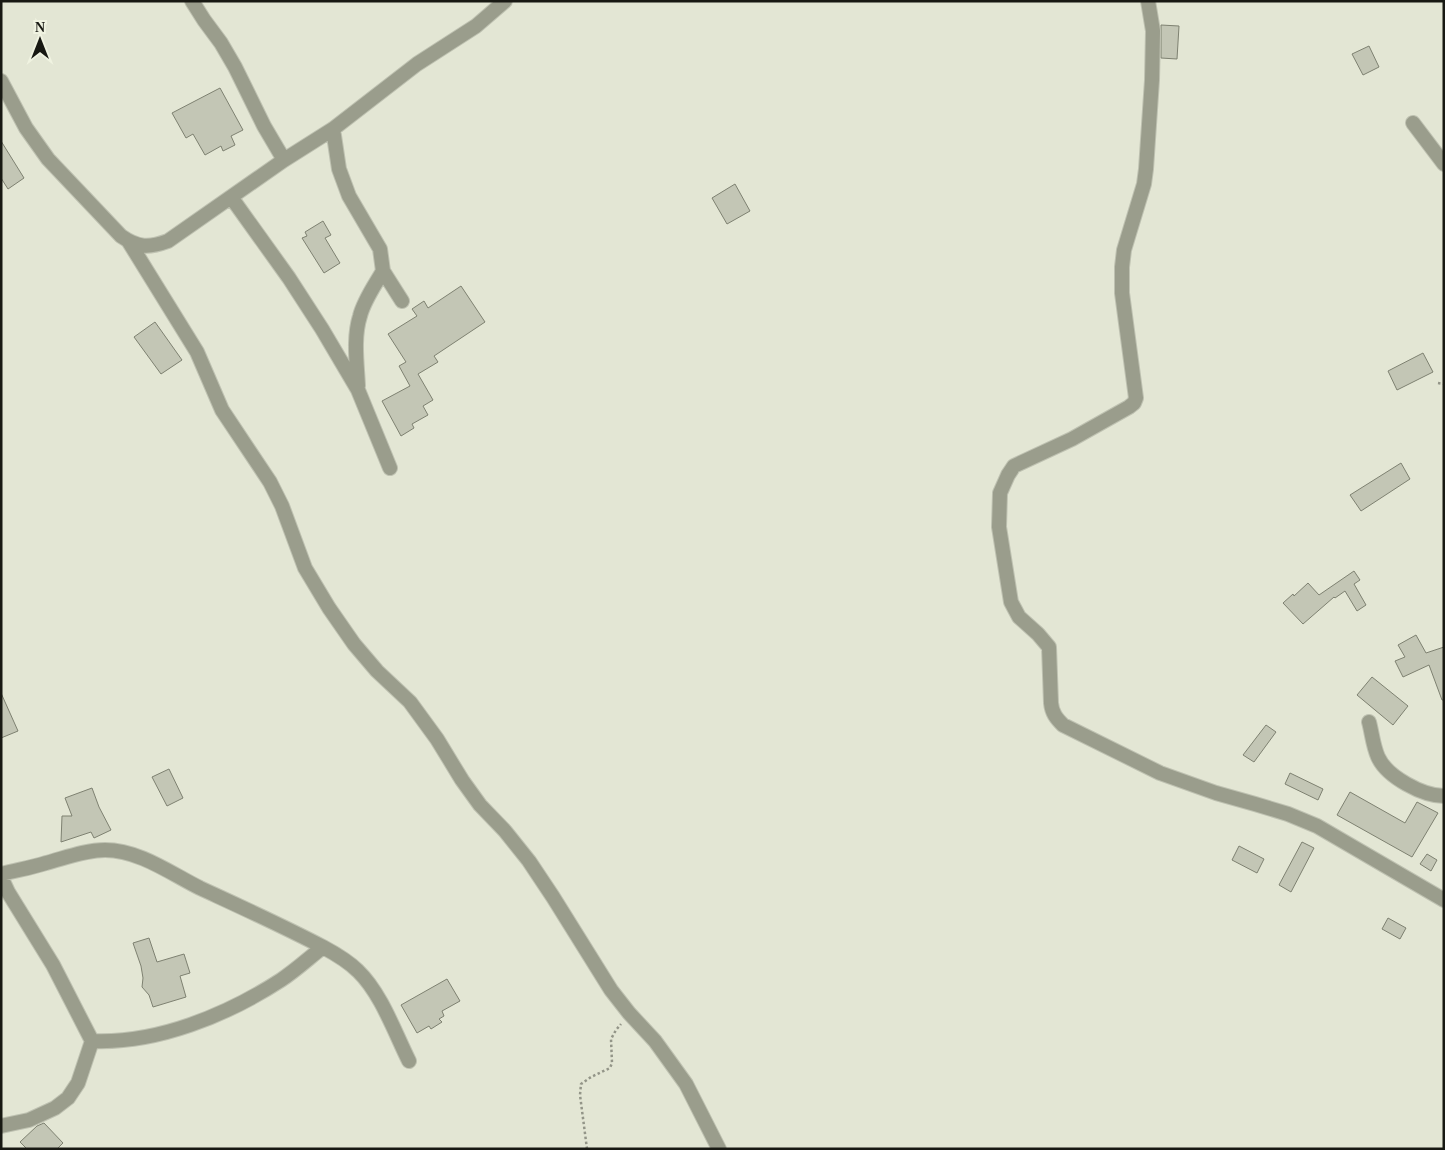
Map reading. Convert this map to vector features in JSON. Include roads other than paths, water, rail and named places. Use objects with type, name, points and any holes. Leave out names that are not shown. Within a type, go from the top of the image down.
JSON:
[{"type":"street","points":[[192,1],[235,67],[264,126],[284,160]]},
{"type":"street","points":[[1,81],[26,128],[48,159],[121,236],[129,242],[141,246],[155,246],[168,241],[284,160],[333,129],[418,64],[476,26],[505,1]]},
{"type":"street","points":[[1148,1],[1153,31],[1146,169],[1144,184],[1124,250],[1122,267],[1122,293],[1136,398],[1129,407],[1072,439],[1014,466],[1008,474],[1000,493],[999,527],[1011,602],[1020,617],[1049,647],[1052,711],[1056,719],[1063,725],[1160,773],[1216,793],[1288,814],[1316,826],[1444,900]]},
{"type":"street","points":[[1413,123],[1444,164]]},
{"type":"street","points":[[333,129],[339,169],[348,196],[380,249],[383,271],[402,301]]},
{"type":"street","points":[[232,197],[289,278],[358,390],[390,468]]},
{"type":"street","points":[[129,242],[197,352],[222,410],[270,482],[282,506],[305,568],[329,608],[354,644],[371,664],[410,702],[437,739],[480,805],[505,831],[529,861],[611,990],[629,1013],[655,1040],[686,1084],[720,1149]]},
{"type":"street","points":[[358,390],[358,325],[366,301],[383,271]]},
{"type":"street","points":[[1369,722],[1378,757],[1385,767],[1405,784],[1430,795],[1444,796]]},
{"type":"street","points":[[1,1126],[29,1120],[55,1108],[68,1098],[78,1083],[92,1041],[53,965],[8,892],[1,876],[84,853],[104,850],[120,851],[142,858],[184,880],[279,924],[342,958],[359,972],[373,990],[409,1061]]},
{"type":"street","points":[[92,1041],[113,1042],[142,1038],[210,1019],[282,979],[323,947]]}]
